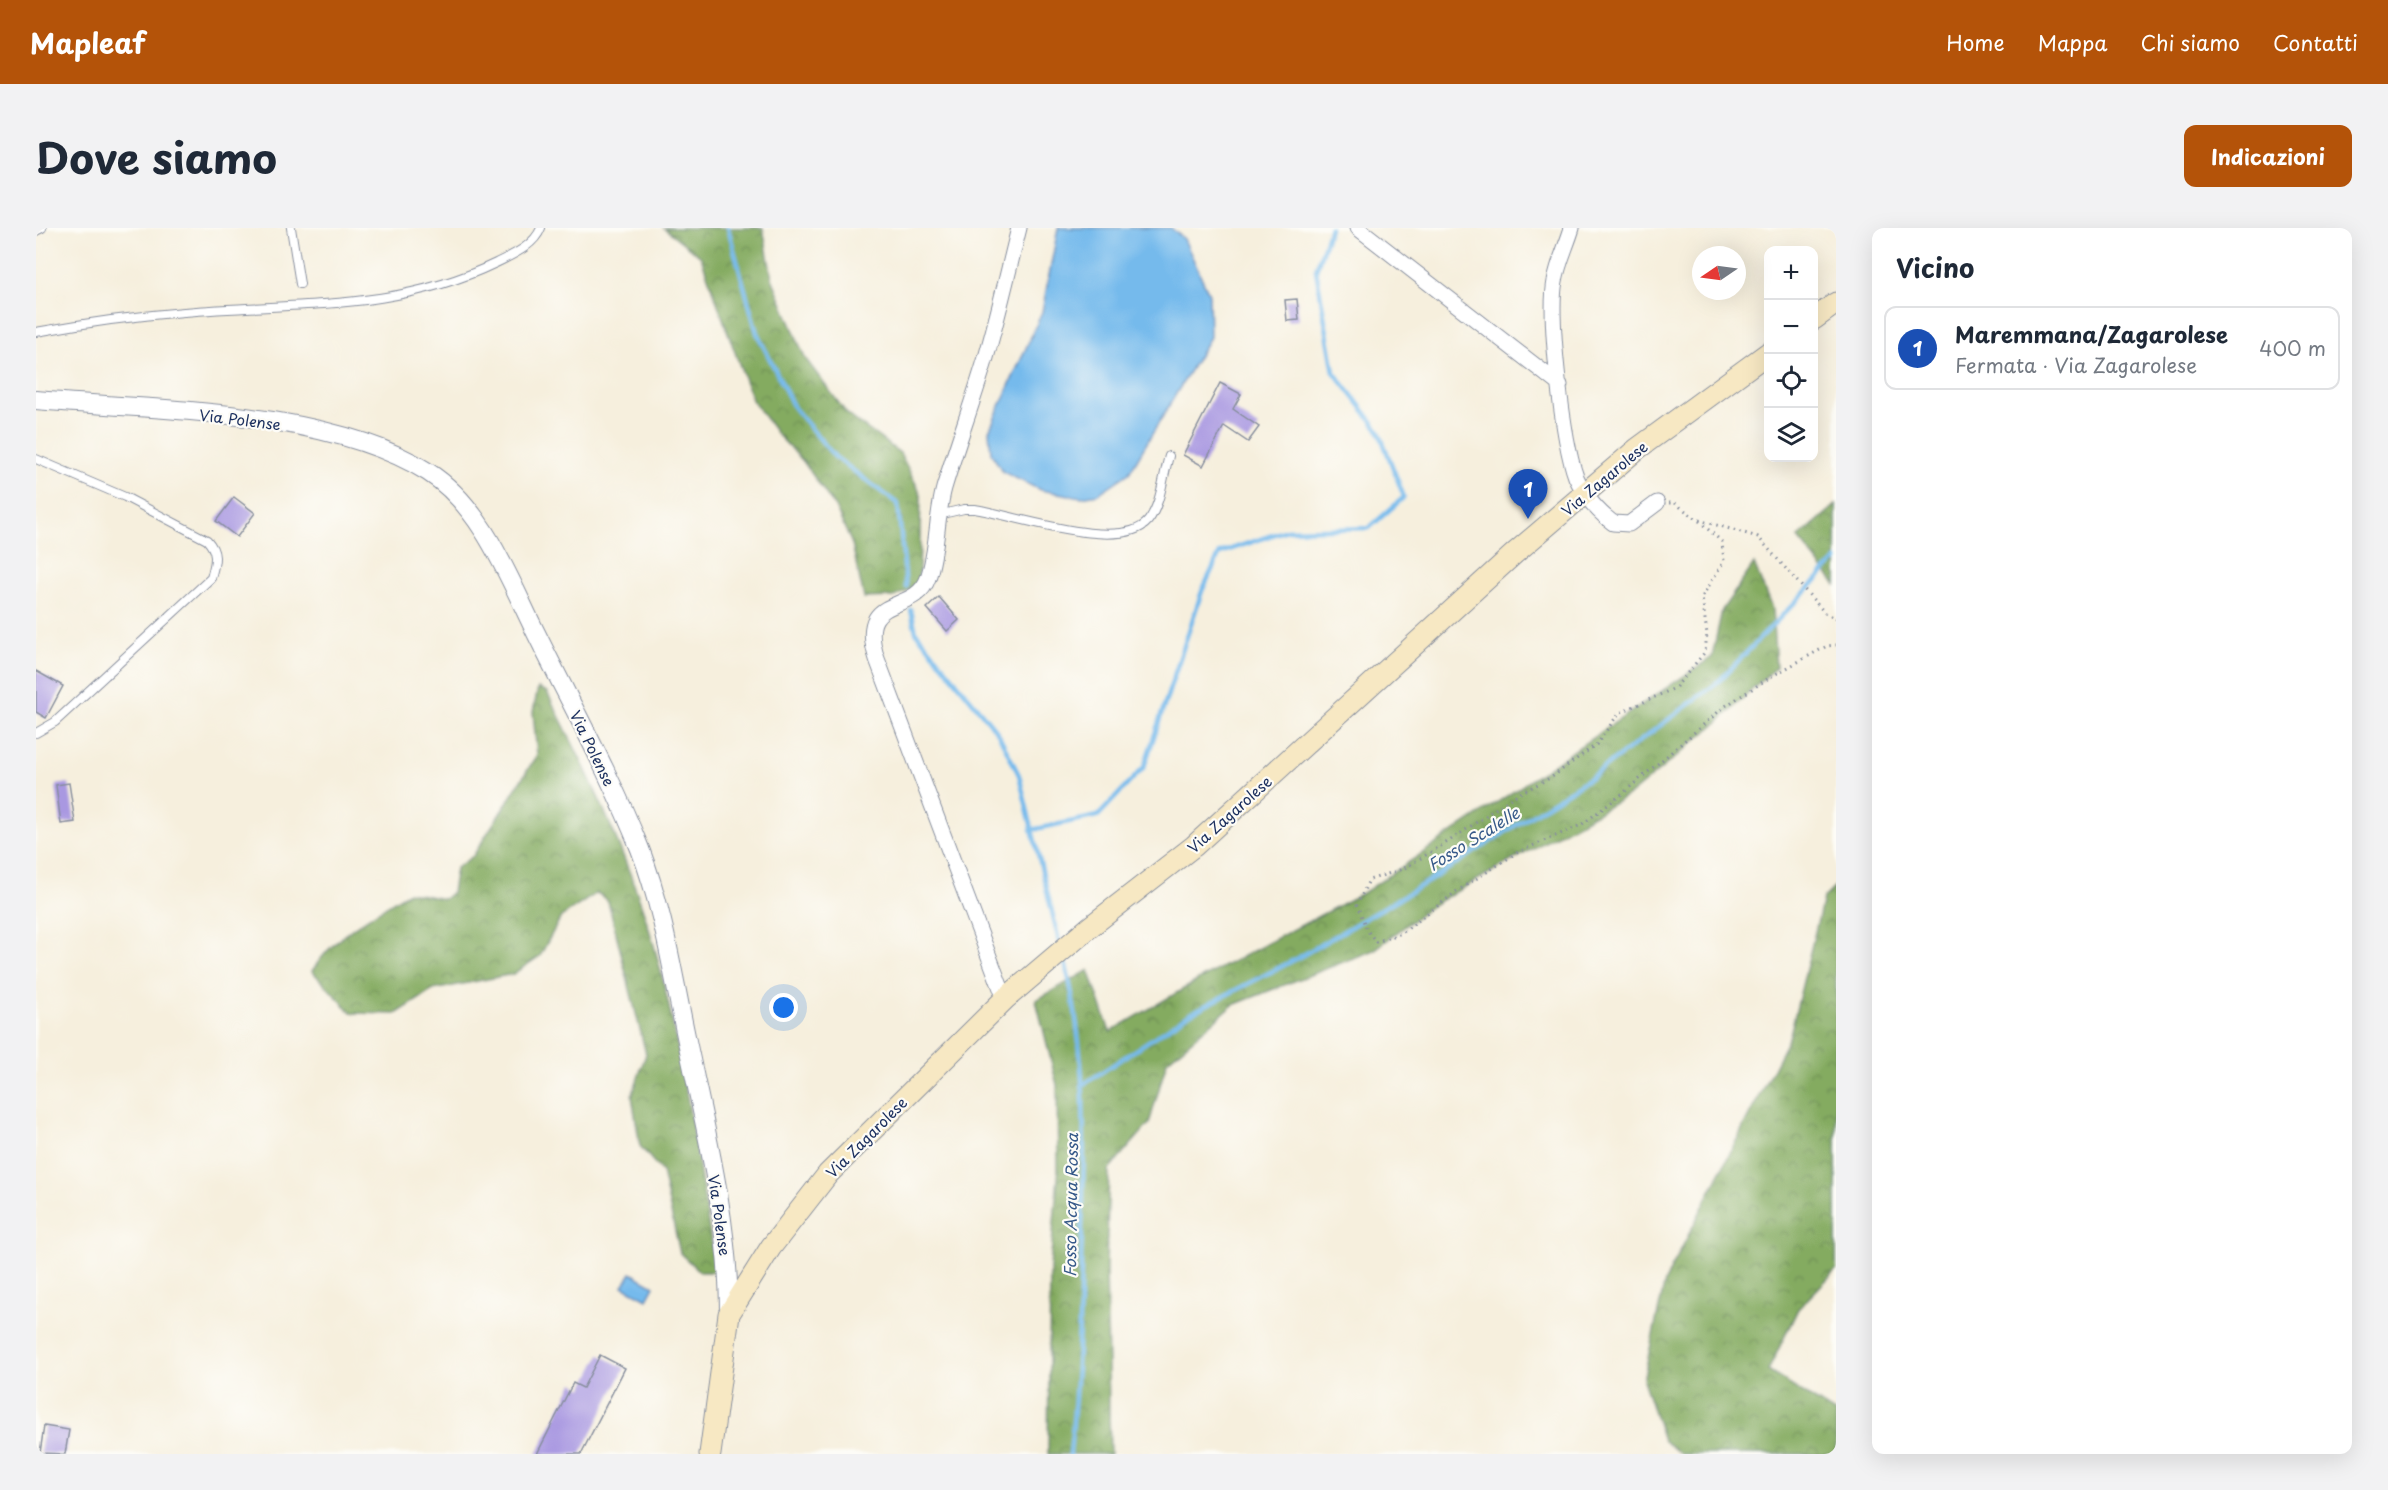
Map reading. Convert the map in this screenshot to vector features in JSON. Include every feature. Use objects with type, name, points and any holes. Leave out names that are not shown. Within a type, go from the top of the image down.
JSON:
[{"type":"main road","points":[[1818,317],[1836,303]]},
{"type":"main road","name":"Via Zagarolese","points":[[729,1314],[771,1247],[828,1174],[1005,999],[1091,926],[1194,846],[1515,553],[1637,449],[1767,354]]},
{"type":"main road","name":"Via Polense","points":[[710,1454],[729,1314]]},
{"type":"street","points":[[1005,999],[877,659],[872,639],[876,618],[891,605],[918,591],[926,582],[932,563],[938,515],[985,360],[1019,228]]},
{"type":"street","points":[[1358,228],[1364,235],[1560,385]]},
{"type":"street","points":[[1572,228],[1555,281],[1560,385],[1576,476],[1585,494],[1612,523],[1629,524],[1657,503]]},
{"type":"street","name":"Via Polense","points":[[36,400],[252,419],[345,436],[388,451],[427,471],[448,486],[468,510],[511,582],[622,808],[650,877],[666,937],[711,1152],[728,1274],[729,1314]]},
{"type":"lane","points":[[36,231],[42,228]]},
{"type":"lane","points":[[291,228],[300,284]]},
{"type":"lane","points":[[36,332],[138,316],[237,308],[306,306],[410,294],[455,281],[503,259],[529,244],[542,228]]},
{"type":"lane","points":[[938,515],[964,508],[1061,528],[1120,534],[1134,531],[1153,514],[1169,456]]},
{"type":"lane","points":[[36,459],[125,497],[207,540],[214,548],[216,560],[211,578],[55,722],[36,733]]},
{"type":"path","points":[[1657,503],[1675,503],[1722,542],[1724,561],[1702,597],[1707,634],[1705,652],[1675,688],[1620,713],[1597,744],[1552,777],[1514,796],[1454,838],[1403,869],[1369,880],[1357,905],[1367,930],[1376,942],[1402,933],[1457,891],[1518,852],[1581,825],[1621,795],[1724,707],[1772,676],[1827,646],[1836,645]]},
{"type":"path","points":[[1698,520],[1758,537],[1825,613],[1836,619]]},
{"type":"green space","points":[[664,228],[763,228],[772,278],[805,358],[847,414],[900,453],[921,494],[919,576],[913,589],[894,597],[864,598],[852,544],[835,507],[803,461],[777,434],[752,400],[701,257]]},
{"type":"green space","points":[[1836,505],[1836,585],[1798,538]]},
{"type":"green space","points":[[1754,564],[1772,609],[1776,667],[1719,721],[1631,794],[1434,904],[1374,950],[1233,1005],[1167,1061],[1149,1124],[1109,1170],[1106,1268],[1110,1454],[1048,1454],[1050,1267],[1058,1176],[1057,1085],[1036,1000],[1089,970],[1110,1032],[1202,978],[1366,891],[1712,657],[1722,610]]},
{"type":"green space","points":[[538,688],[547,692],[595,790],[610,823],[648,925],[667,998],[683,1076],[716,1272],[700,1272],[680,1253],[662,1172],[640,1146],[632,1096],[646,1054],[608,901],[597,893],[561,917],[540,956],[513,974],[433,990],[396,1014],[352,1013],[312,971],[321,958],[343,936],[409,892],[444,899],[452,892],[456,868],[473,856],[537,755],[533,712]]},
{"type":"green space","points":[[1836,886],[1836,1270],[1798,1309],[1768,1371],[1836,1414],[1836,1454],[1681,1454],[1663,1440],[1643,1380],[1665,1281],[1790,1035],[1823,899]]},
{"type":"water","points":[[1058,228],[1171,228],[1184,239],[1209,294],[1210,337],[1129,473],[1098,494],[1081,497],[1040,490],[1003,472],[991,453],[989,431],[1042,312]]},
{"type":"water","points":[[631,1273],[654,1286],[647,1299],[623,1286]]},
{"type":"building","points":[[1297,299],[1299,320],[1287,321],[1285,300]]},
{"type":"building","points":[[1220,383],[1241,394],[1233,409],[1259,427],[1248,442],[1224,426],[1203,466],[1183,455]]},
{"type":"building","points":[[234,497],[255,513],[237,537],[216,521]]},
{"type":"building","points":[[939,597],[959,620],[947,631],[927,608]]},
{"type":"building","points":[[36,671],[63,686],[46,718],[36,712]]},
{"type":"building","points":[[69,783],[75,822],[61,824],[56,785]]},
{"type":"building","points":[[600,1355],[625,1368],[581,1454],[537,1454],[573,1383],[583,1388]]},
{"type":"building","points":[[44,1426],[69,1430],[65,1454],[40,1453]]},
{"type":"waterway","name":"Fosso Acqua Rossa","points":[[728,228],[757,333],[794,408],[835,457],[898,504],[906,587]]},
{"type":"waterway","points":[[1031,830],[1098,816],[1144,767],[1202,591],[1220,553],[1287,530],[1369,528],[1404,497],[1378,429],[1334,372],[1316,270],[1330,228]]},
{"type":"waterway","name":"Fosso Scalelle","points":[[1084,1084],[1189,1014],[1296,959],[1429,881],[1594,775],[1716,684],[1836,560]]},
{"type":"waterway","name":"Fosso Acqua Rossa","points":[[911,610],[916,632],[998,733],[1019,775],[1059,941]]},
{"type":"waterway","name":"Fosso Acqua Rossa","points":[[1064,958],[1077,1025],[1084,1127],[1079,1314],[1070,1454]]},
{"type":"place","name":"Maremmana/Zagarolese","points":[[1528,519]]}]
